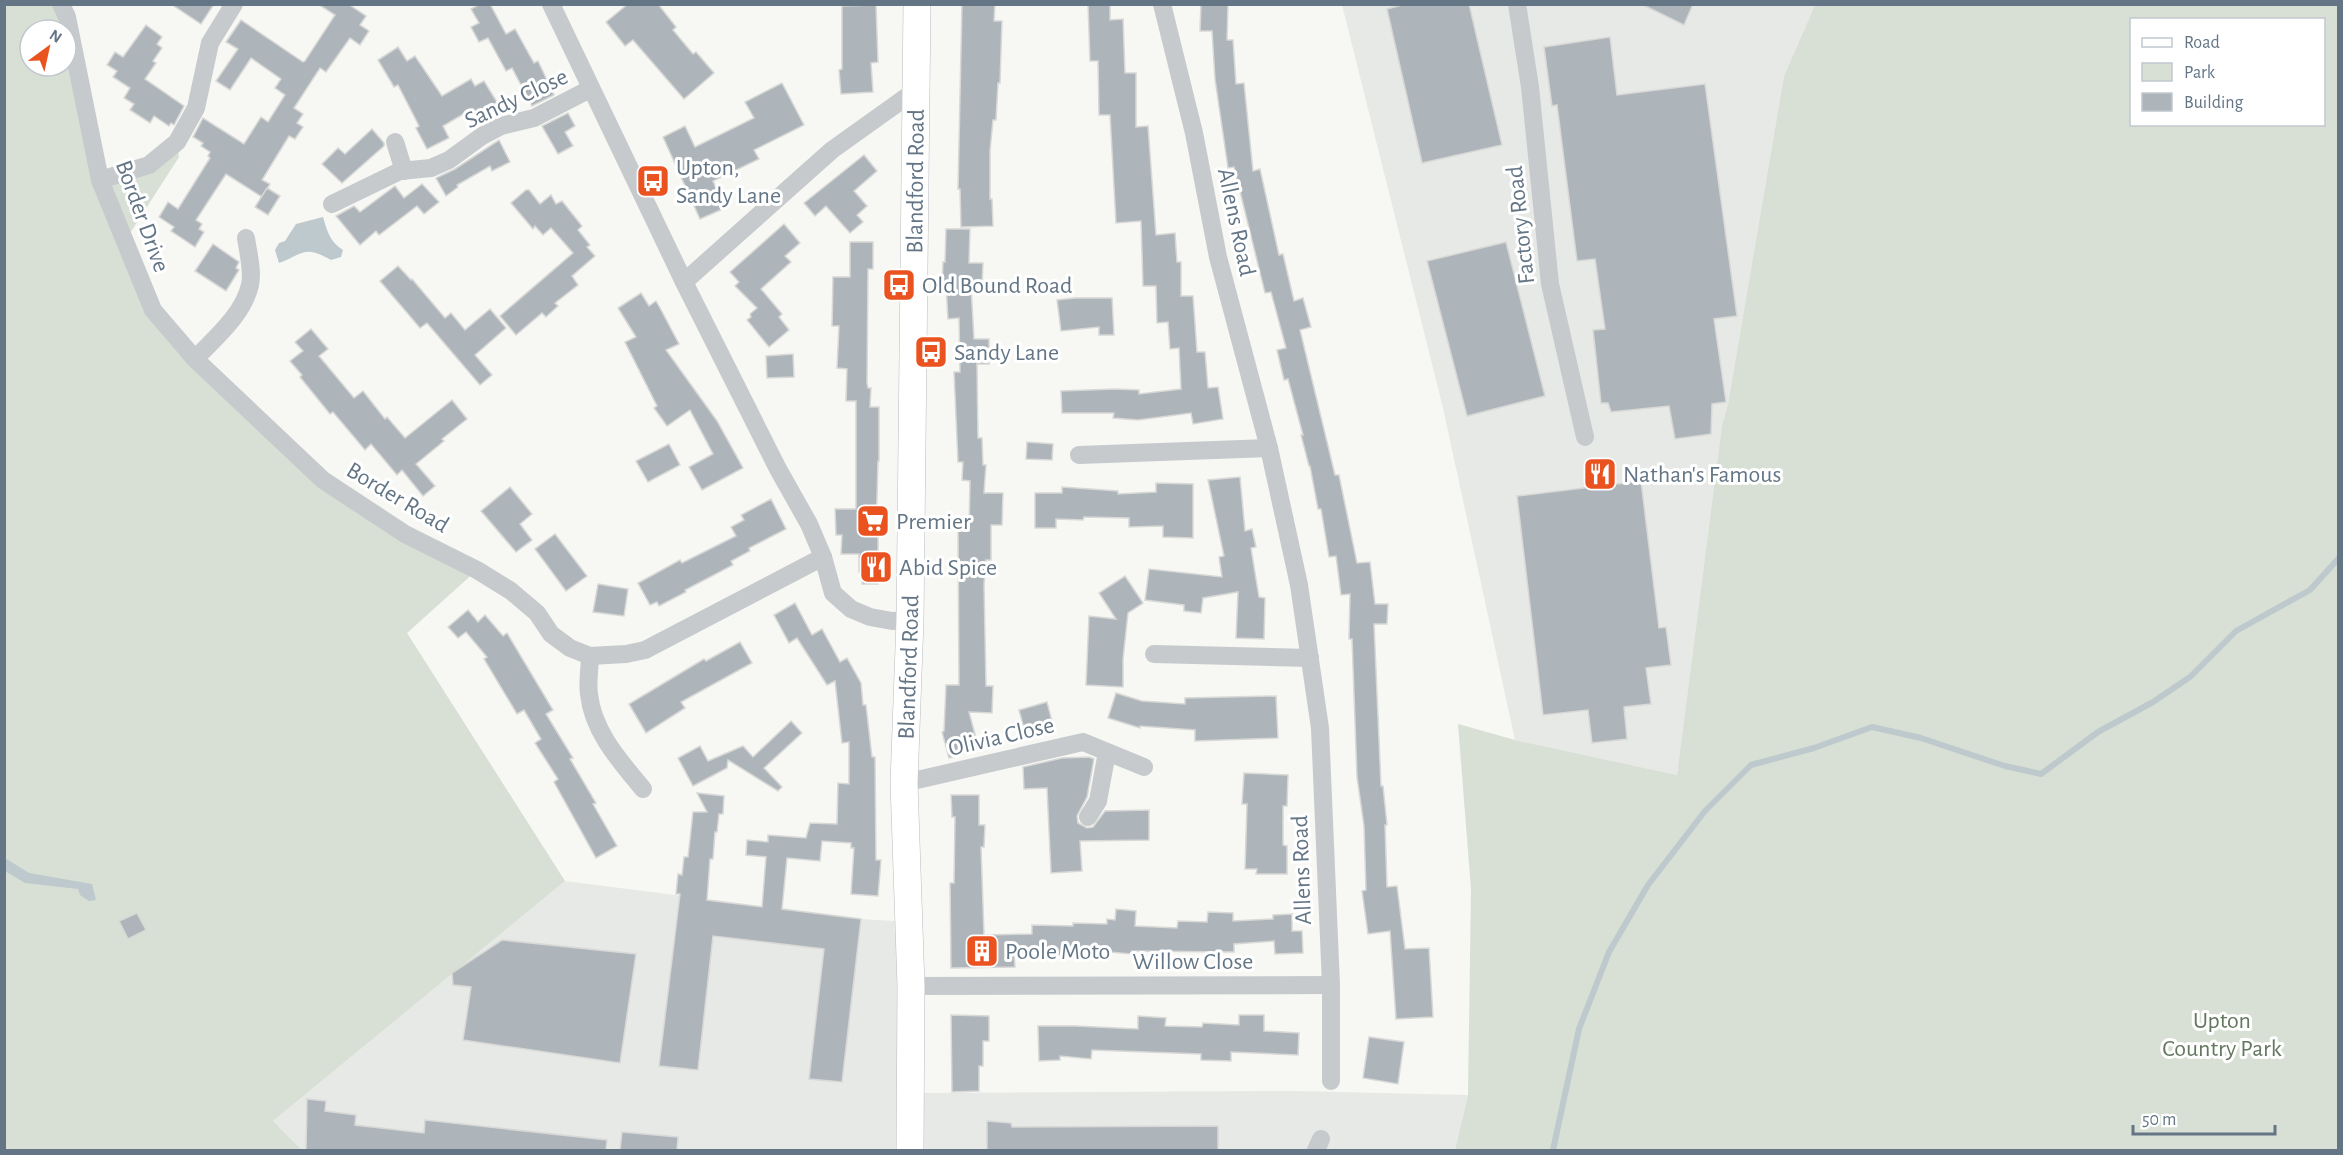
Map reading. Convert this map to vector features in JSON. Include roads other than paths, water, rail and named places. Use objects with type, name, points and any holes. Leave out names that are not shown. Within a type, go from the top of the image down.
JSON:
[{"type":"main road","name":"Blandford Road","points":[[910,1150],[911,986],[904,783],[910,620],[917,4]]},
{"type":"street","name":"Border Drive","points":[[61,4],[67,17],[100,180],[153,310],[195,359]]},
{"type":"street","points":[[100,180],[148,165],[177,142],[196,108],[210,43],[234,4]]},
{"type":"street","points":[[551,4],[684,282],[778,469],[809,524],[823,557],[833,593],[842,602],[870,617],[892,621],[910,620]]},
{"type":"street","name":"Allens Road","points":[[1162,4],[1194,133],[1218,257],[1269,448],[1299,585],[1320,728],[1330,985],[1331,1081]]},
{"type":"street","name":"Factory Road","points":[[1517,4],[1530,87],[1550,284],[1585,437]]},
{"type":"street","name":"Sandy Close","points":[[332,204],[404,171],[431,168],[449,160],[482,136],[501,126],[534,118],[590,89]]},
{"type":"street","points":[[684,282],[832,150],[916,90]]},
{"type":"street","points":[[395,142],[404,171]]},
{"type":"street","points":[[195,359],[230,323],[244,299],[250,283],[246,238]]},
{"type":"street","name":"Border Road","points":[[195,359],[323,480],[405,534],[477,570],[511,591],[537,613],[551,634],[570,648],[590,656],[626,654],[645,650],[810,561],[823,557]]},
{"type":"street","points":[[1079,455],[1269,448]]},
{"type":"street","points":[[1154,654],[1310,658]]},
{"type":"street","points":[[590,656],[588,693],[595,717],[609,747],[644,789]]},
{"type":"street","name":"Olivia Close","points":[[904,783],[1083,742],[1144,767]]},
{"type":"street","points":[[1088,817],[1100,794],[1107,752]]},
{"type":"street","name":"Willow Close","points":[[911,986],[1330,985]]},
{"type":"waterway","points":[[1553,1150],[1579,1029],[1609,952],[1648,885],[1705,811],[1751,765],[1814,748],[1872,727],[1921,738],[2005,766],[2041,774],[2098,732],[2153,702],[2190,677],[2236,631],[2310,590],[2338,559]]},
{"type":"place","name":"Upton, Sandy Lane","points":[[653,181]]},
{"type":"place","name":"Old Bound Road","points":[[899,285]]},
{"type":"place","name":"Sandy Lane","points":[[931,352]]},
{"type":"place","name":"Nathan's Famous","points":[[1600,474]]},
{"type":"place","name":"Premier","points":[[873,521]]},
{"type":"place","name":"Abid Spice","points":[[876,567]]},
{"type":"place","name":"Poole Moto","points":[[982,951]]},
{"type":"park label","name":"Upton Country Park","points":[[2222,1034]]}]
